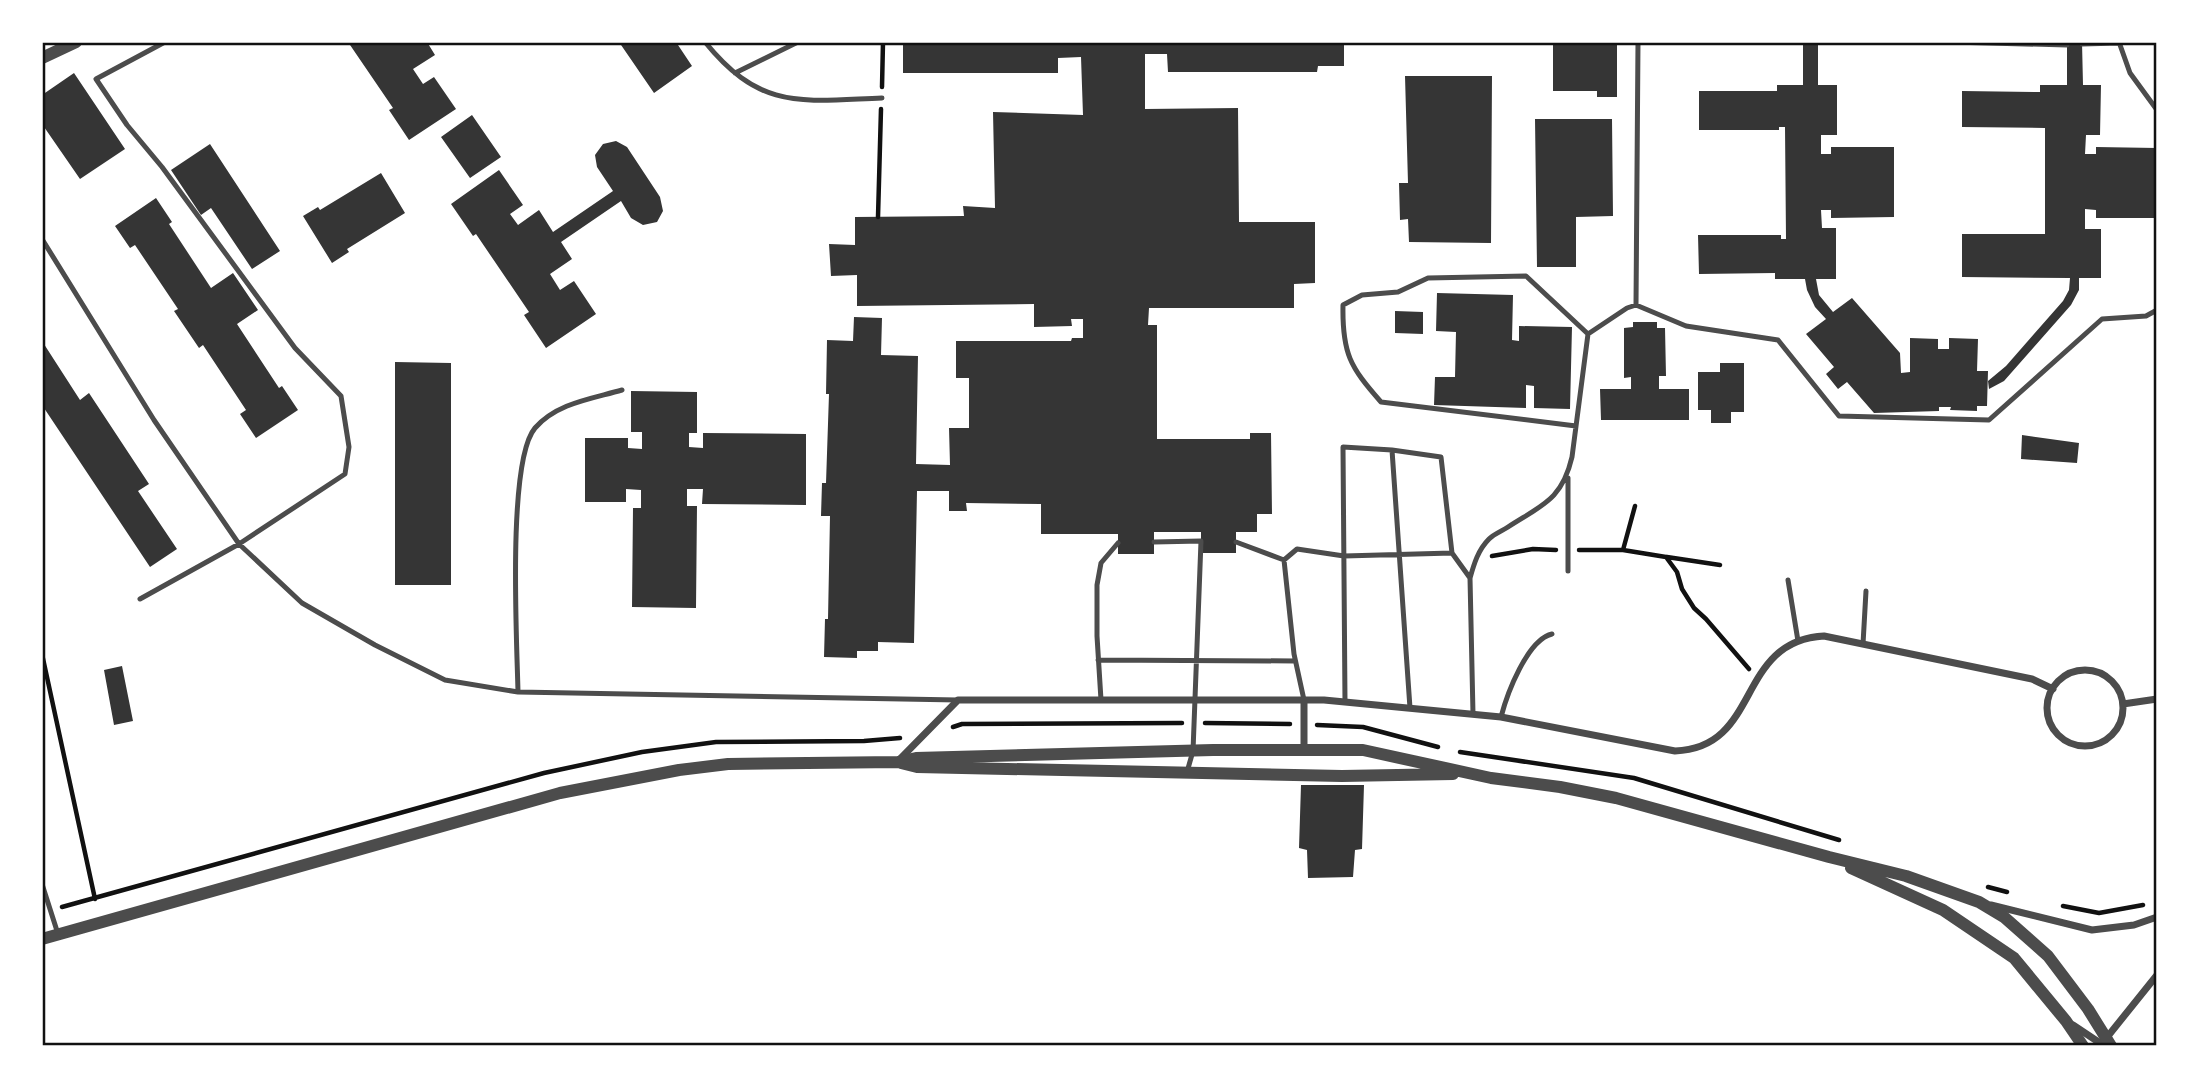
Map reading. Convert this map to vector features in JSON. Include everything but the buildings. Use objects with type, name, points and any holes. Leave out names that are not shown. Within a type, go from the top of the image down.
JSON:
[{"type":"street","points":[[42,58],[76,42]]},
{"type":"street","points":[[898,762],[958,701],[1194,699],[1345,702],[1501,717],[1675,751],[1690,751],[1703,747],[1725,732],[1736,719],[1762,669],[1779,651],[1810,637],[1824,636],[2032,679],[2053,689]]},
{"type":"street","points":[[2091,671],[2103,675],[2113,682],[2120,692],[2123,716],[2118,727],[2111,737],[2101,743],[2077,746],[2066,741],[2057,734],[2047,712],[2048,699],[2053,689],[2069,674],[2091,671]]},
{"type":"street","points":[[2123,704],[2157,699]]},
{"type":"street","points":[[1304,700],[1304,750]]},
{"type":"street","points":[[42,939],[560,793],[679,770],[728,764],[898,762],[915,758],[1194,751],[1374,752],[1467,773],[1616,798],[1906,876],[1979,902],[2092,930],[2134,925],[2157,917]]},
{"type":"street","points":[[898,762],[917,767],[1342,776],[1467,773]]},
{"type":"street","points":[[1829,857],[1943,910],[2014,958],[2083,1046]]},
{"type":"street","points":[[1979,902],[2004,917],[2048,956],[2105,1044]]},
{"type":"street","points":[[2105,1044],[2157,975]]},
{"type":"street","points":[[2066,1021],[2105,1044]]},
{"type":"lane","points":[[140,599],[239,544],[345,474],[349,447],[341,396],[295,348],[162,167],[127,125],[96,79],[165,42]]},
{"type":"lane","points":[[705,42],[724,65],[762,92],[797,101],[881,98]]},
{"type":"lane","points":[[735,73],[798,42]]},
{"type":"lane","points":[[1636,305],[1638,42]]},
{"type":"lane","points":[[1952,42],[2067,44]]},
{"type":"lane","points":[[2082,44],[2119,43],[2130,73],[2157,110]]},
{"type":"lane","points":[[42,239],[154,420],[239,544],[302,603],[375,645],[444,680],[518,692],[958,701]]},
{"type":"lane","points":[[1576,426],[1381,402],[1357,376],[1347,355],[1343,305],[1362,295],[1398,292],[1428,278],[1526,276],[1588,334]]},
{"type":"lane","points":[[1567,571],[1568,475],[1588,334],[1618,313],[1636,305],[1686,326],[1778,340],[1839,416],[1989,420],[2102,319],[2146,316],[2157,310]]},
{"type":"lane","points":[[518,692],[515,535],[526,446],[534,429],[559,408],[622,390]]},
{"type":"lane","points":[[1345,702],[1343,447],[1441,457],[1452,553],[1469,579]]},
{"type":"lane","points":[[1392,450],[1410,708]]},
{"type":"lane","points":[[1473,714],[1469,579],[1475,558],[1489,539],[1550,501],[1568,475]]},
{"type":"lane","points":[[1154,542],[1201,541],[1194,751],[1187,772]]},
{"type":"lane","points":[[1236,542],[1284,560]]},
{"type":"lane","points":[[1101,700],[1097,585],[1101,563],[1118,543]]},
{"type":"lane","points":[[1284,560],[1297,549],[1344,556],[1452,553]]},
{"type":"lane","points":[[1284,560],[1296,661],[1304,700]]},
{"type":"lane","points":[[1788,580],[1798,641]]},
{"type":"lane","points":[[1863,644],[1866,592]]},
{"type":"lane","points":[[1501,717],[1510,688],[1531,650],[1545,635],[1552,634]]},
{"type":"lane","points":[[1098,660],[1296,661]]},
{"type":"lane","points":[[42,884],[58,934]]},
{"type":"path","points":[[878,217],[883,42]]},
{"type":"path","points":[[1623,551],[1634,506]]},
{"type":"path","points":[[1475,558],[1533,550],[1623,551],[1720,565]]},
{"type":"path","points":[[1666,557],[1677,572],[1682,589],[1694,608],[1744,660],[1756,679]]},
{"type":"path","points":[[42,654],[95,899],[50,910]]}]
